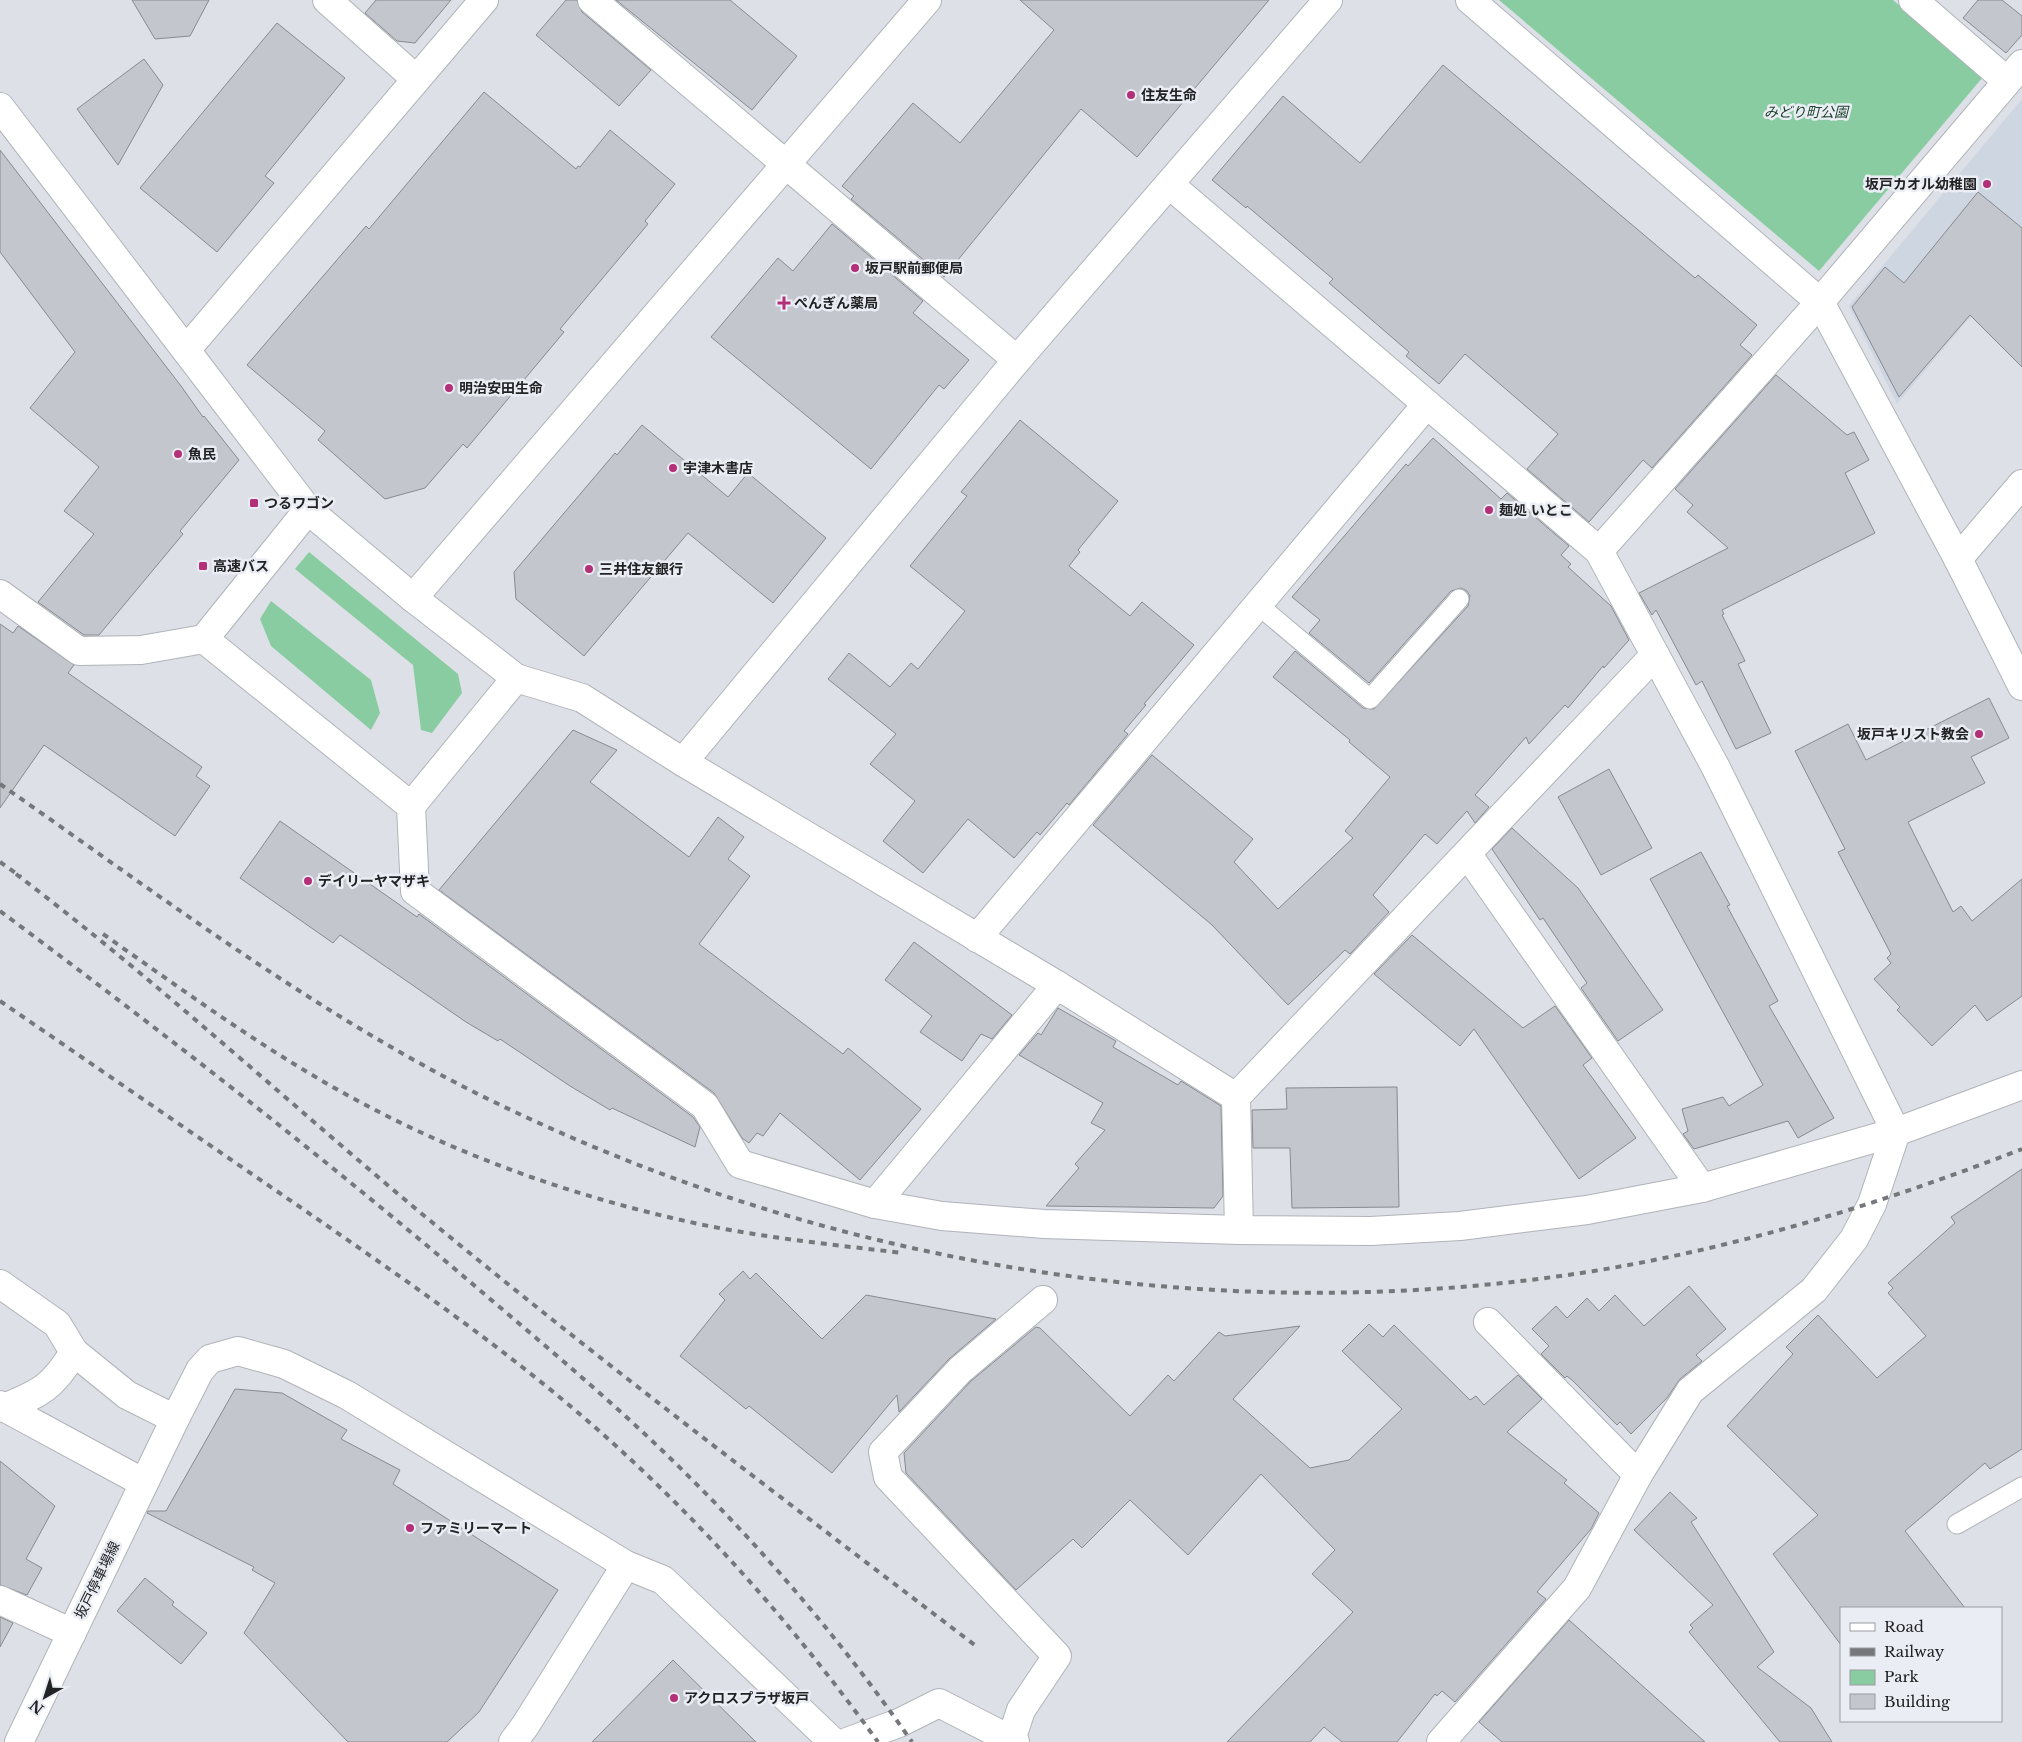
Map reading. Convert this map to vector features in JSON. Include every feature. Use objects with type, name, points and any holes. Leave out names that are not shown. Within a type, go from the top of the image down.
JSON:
[{"type":"street","points":[[327,0],[416,79]]},
{"type":"street","points":[[186,350],[484,0]]},
{"type":"street","points":[[592,0],[1017,360]]},
{"type":"street","points":[[413,598],[927,0]]},
{"type":"street","points":[[683,762],[1017,360],[1328,0]]},
{"type":"street","points":[[1470,0],[1820,302],[1958,559],[2022,686]]},
{"type":"street","points":[[1599,551],[1820,302],[2015,73],[1913,0]]},
{"type":"street","points":[[4,120],[186,350],[308,510],[413,598],[516,678],[582,698],[683,762],[1057,985],[1236,1097]]},
{"type":"street","points":[[1170,185],[1599,551],[1716,768],[1896,1132],[1872,1204],[1854,1239],[1814,1290],[1690,1391],[1638,1475],[1577,1588],[1442,1742]]},
{"type":"street","points":[[977,938],[1427,404]]},
{"type":"street","points":[[1958,559],[2022,484]]},
{"type":"street","points":[[0,594],[79,651],[141,650],[204,638],[308,510]]},
{"type":"street","points":[[204,638],[411,806]]},
{"type":"street","points":[[1239,1230],[1236,1097],[1468,855],[1655,655]]},
{"type":"street","points":[[516,678],[411,806],[415,891],[706,1106],[740,1164],[875,1204],[942,1216],[1044,1224],[1239,1230],[1371,1231],[1460,1226],[1587,1210],[1702,1188],[1896,1132],[2022,1085]]},
{"type":"street","points":[[1468,855],[1702,1188]]},
{"type":"street","points":[[875,1204],[1057,985]]},
{"type":"street","points":[[0,1284],[57,1324],[74,1352],[127,1395],[175,1419]]},
{"type":"street","points":[[847,1742],[899,1724],[939,1703],[1013,1741],[1021,1710],[1056,1656],[888,1477],[883,1452],[960,1370],[1043,1300]]},
{"type":"street","points":[[1488,1322],[1638,1475]]},
{"type":"street","points":[[2,1406],[38,1394],[62,1373],[74,1352]]},
{"type":"street","name":"坂戸停車場線","points":[[19,1742],[200,1370],[210,1359],[238,1352],[284,1364],[347,1395],[626,1564],[663,1580],[833,1742]]},
{"type":"street","points":[[2,1406],[144,1482]]},
{"type":"street","points":[[513,1742],[541,1702],[626,1564]]},
{"type":"street","points":[[0,1600],[72,1633]]},
{"type":"lane","points":[[1257,604],[1370,699],[1459,599]]},
{"type":"lane","points":[[1958,1524],[2022,1487]]},
{"type":"shaded area","name":"坂戸カオル幼稚園","points":[[2022,99],[2022,269],[1965,323],[1897,404],[1849,306]]},
{"type":"green space","name":"みどり町公園","points":[[1499,0],[1893,0],[1983,77],[1819,271]]},
{"type":"green space","points":[[309,552],[458,674],[462,693],[432,733],[421,730],[413,665],[295,569]]},
{"type":"green space","points":[[271,601],[371,680],[380,713],[371,730],[271,646],[260,619]]},
{"type":"building","points":[[132,0],[209,0],[190,36],[155,39]]},
{"type":"building","points":[[376,0],[451,0],[415,43],[397,41],[365,13]]},
{"type":"building","points":[[566,0],[577,0],[582,12],[651,70],[619,106],[536,35]]},
{"type":"building","points":[[616,0],[730,0],[797,56],[752,110]]},
{"type":"building","points":[[1020,0],[1269,0],[1137,157],[1081,109],[944,277],[851,199],[854,196],[842,186],[913,103],[960,143],[1054,30]]},
{"type":"building","points":[[1978,0],[2002,0],[2022,16],[2022,35],[2006,53],[1963,18]]},
{"type":"building","points":[[277,23],[345,78],[265,176],[274,183],[217,252],[140,188]]},
{"type":"building","points":[[144,59],[163,85],[118,165],[77,109]]},
{"type":"building","points":[[1443,65],[1695,278],[1698,275],[1757,325],[1740,345],[1752,355],[1652,468],[1643,460],[1589,522],[1527,469],[1558,434],[1465,354],[1439,384],[1406,356],[1409,352],[1329,283],[1333,279],[1247,206],[1246,208],[1212,180],[1283,96],[1360,163]]},
{"type":"building","points":[[484,92],[576,169],[578,166],[580,167],[610,130],[675,184],[645,221],[648,224],[560,329],[564,332],[467,448],[463,444],[425,488],[385,499],[318,440],[325,431],[247,365],[366,226],[369,229]]},
{"type":"building","points":[[0,150],[203,417],[239,460],[180,531],[183,534],[99,635],[84,635],[38,602],[94,534],[64,511],[99,467],[30,408],[75,352],[0,252]]},
{"type":"building","name":"坂戸カオル幼稚園","points":[[1978,192],[2022,228],[2022,367],[1970,315],[1899,397],[1852,307],[1885,267],[1904,283]]},
{"type":"building","points":[[832,224],[923,301],[913,313],[969,360],[944,389],[939,385],[871,469],[711,337],[778,258],[793,271]]},
{"type":"building","points":[[1776,375],[1847,435],[1854,432],[1869,460],[1845,473],[1875,533],[1722,610],[1724,614],[1722,615],[1745,661],[1738,664],[1771,733],[1736,749],[1702,681],[1696,685],[1656,610],[1652,615],[1639,593],[1728,548],[1687,512],[1693,505],[1675,489]]},
{"type":"building","points":[[1020,420],[1118,501],[1078,550],[1080,552],[1069,566],[1130,616],[1142,602],[1194,645],[1144,704],[1146,705],[1124,731],[1128,734],[1069,805],[1067,803],[1040,835],[1037,832],[1014,858],[968,819],[923,873],[883,841],[915,801],[870,764],[896,734],[828,679],[849,653],[890,687],[911,663],[918,669],[965,611],[910,566],[967,496],[961,492]]},
{"type":"building","points":[[642,425],[728,497],[748,473],[826,538],[773,603],[688,533],[584,656],[516,599],[514,572],[615,453],[617,455]]},
{"type":"building","points":[[1433,438],[1501,499],[1507,493],[1569,546],[1561,555],[1571,564],[1568,567],[1611,606],[1629,640],[1604,668],[1603,666],[1568,708],[1565,705],[1529,744],[1526,737],[1475,795],[1489,807],[1475,823],[1467,811],[1437,844],[1425,834],[1373,895],[1389,912],[1350,954],[1345,950],[1288,1005],[1212,925],[1093,825],[1152,755],[1253,839],[1234,862],[1278,909],[1353,838],[1345,831],[1390,777],[1349,742],[1350,740],[1273,677],[1295,651],[1363,708],[1374,709],[1468,606],[1470,596],[1467,591],[1461,588],[1451,591],[1369,683],[1309,633],[1320,620],[1292,597],[1406,464],[1408,466]]},
{"type":"building","points":[[0,624],[13,633],[18,626],[74,665],[68,673],[202,767],[196,776],[210,786],[175,836],[44,745],[0,808]]},
{"type":"building","points":[[1989,698],[2009,738],[1971,757],[1985,783],[1908,822],[1953,912],[1961,906],[1972,921],[2022,879],[2022,996],[1987,1021],[1975,1005],[1932,1046],[1897,1010],[1900,1007],[1874,979],[1891,963],[1887,958],[1891,954],[1838,852],[1845,849],[1795,751],[1848,724],[1866,760]]},
{"type":"building","points":[[573,730],[617,750],[590,782],[689,857],[718,817],[744,837],[728,859],[750,876],[699,944],[843,1054],[848,1048],[921,1109],[860,1180],[780,1113],[763,1136],[757,1133],[749,1143],[742,1138],[714,1093],[439,890]]},
{"type":"building","points":[[1609,769],[1652,848],[1601,875],[1558,797]]},
{"type":"building","points":[[280,821],[417,917],[419,914],[693,1117],[700,1127],[695,1147],[612,1108],[610,1110],[570,1086],[500,1039],[498,1041],[466,1022],[340,935],[333,943],[240,878]]},
{"type":"building","points":[[1512,828],[1578,888],[1663,1010],[1618,1041],[1581,988],[1587,983],[1543,918],[1540,920],[1492,849]]},
{"type":"building","points":[[1701,852],[1730,905],[1727,906],[1778,1001],[1769,1006],[1834,1118],[1798,1138],[1788,1121],[1694,1149],[1683,1134],[1688,1131],[1682,1109],[1723,1097],[1729,1106],[1763,1085],[1650,879]]},
{"type":"building","points":[[1412,935],[1523,1028],[1555,1006],[1592,1058],[1583,1065],[1636,1138],[1579,1179],[1474,1029],[1460,1046],[1374,974]]},
{"type":"building","points":[[914,942],[1012,1015],[992,1039],[981,1034],[962,1061],[920,1032],[932,1016],[885,980]]},
{"type":"building","points":[[1058,1008],[1116,1041],[1113,1047],[1178,1085],[1181,1081],[1221,1106],[1223,1196],[1214,1208],[1046,1206],[1079,1168],[1075,1164],[1105,1130],[1091,1123],[1103,1103],[1019,1055],[1038,1033],[1041,1035]]},
{"type":"building","points":[[1397,1087],[1399,1207],[1292,1208],[1290,1148],[1253,1148],[1252,1110],[1287,1109],[1286,1088]]},
{"type":"building","points":[[2022,1169],[2022,1449],[1990,1469],[1985,1463],[1905,1531],[1964,1607],[1840,1607],[1840,1644],[1773,1554],[1818,1515],[1727,1426],[1793,1354],[1786,1347],[1818,1315],[1877,1378],[1926,1336],[1888,1293],[1893,1288],[1888,1283],[1955,1223],[1951,1217]]},
{"type":"building","points":[[743,1271],[750,1279],[756,1273],[822,1339],[866,1295],[996,1319],[949,1359],[899,1412],[897,1395],[832,1473],[749,1406],[746,1409],[680,1356],[725,1300],[719,1294]]},
{"type":"building","points":[[1689,1286],[1726,1329],[1696,1355],[1702,1361],[1680,1379],[1667,1398],[1631,1434],[1620,1422],[1617,1425],[1573,1381],[1567,1376],[1565,1378],[1541,1354],[1549,1346],[1532,1329],[1556,1306],[1567,1318],[1587,1298],[1599,1311],[1615,1295],[1644,1326]]},
{"type":"building","points":[[1369,1324],[1383,1337],[1394,1325],[1470,1400],[1476,1396],[1484,1405],[1518,1375],[1542,1399],[1507,1432],[1567,1480],[1564,1483],[1599,1513],[1591,1529],[1537,1592],[1546,1599],[1455,1702],[1442,1691],[1437,1696],[1435,1694],[1397,1742],[1342,1742],[1324,1727],[1310,1742],[1227,1742],[1353,1612],[1312,1574],[1335,1550],[1261,1474],[1188,1555],[1130,1500],[1082,1548],[1073,1539],[1016,1590],[906,1473],[904,1453],[971,1381],[1036,1327],[1040,1328],[1130,1416],[1168,1375],[1174,1381],[1219,1332],[1225,1336],[1300,1326],[1233,1399],[1310,1468],[1349,1460],[1402,1409],[1342,1351]]},
{"type":"building","points":[[235,1389],[282,1393],[347,1430],[341,1439],[400,1470],[393,1484],[558,1590],[479,1712],[447,1742],[348,1742],[244,1633],[275,1583],[252,1570],[254,1567],[147,1513],[148,1511],[166,1511]]},
{"type":"building","points":[[0,1461],[55,1506],[26,1559],[42,1568],[27,1595],[0,1585]]},
{"type":"building","points":[[1670,1492],[1697,1518],[1691,1522],[1774,1652],[1757,1667],[1811,1708],[1832,1742],[1780,1742],[1689,1632],[1693,1628],[1690,1625],[1713,1605],[1634,1530]]},
{"type":"building","points":[[145,1578],[174,1602],[172,1605],[207,1633],[181,1664],[117,1611]]},
{"type":"building","points":[[0,1617],[13,1623],[0,1647]]},
{"type":"building","points":[[1569,1620],[1705,1742],[1502,1742],[1479,1722]]},
{"type":"building","name":"アクロスプラザ坂戸","points":[[673,1660],[756,1742],[592,1742]]},
{"type":"railway","points":[[0,784],[170,904],[286,982],[404,1054],[464,1087],[596,1148],[733,1199],[872,1239],[1015,1268],[1159,1286],[1304,1293],[1449,1288],[1594,1271],[1703,1249],[1811,1221],[1970,1169],[2022,1149]]},
{"type":"railway","points":[[0,862],[21,877]]},
{"type":"railway","points":[[16,874],[117,954],[361,1163],[479,1261],[691,1428],[976,1646]]},
{"type":"railway","points":[[0,911],[179,1046],[296,1139],[412,1233],[621,1412],[703,1491],[798,1594],[857,1667],[912,1742]]},
{"type":"railway","points":[[103,934],[229,1022],[294,1064],[400,1123],[483,1159],[568,1189],[655,1214],[699,1224],[775,1237],[903,1253]]},
{"type":"railway","points":[[0,1001],[406,1281],[478,1333],[582,1416],[663,1491],[740,1570],[811,1654],[878,1742]]},
{"type":"place","name":"住友生命","points":[[1131,95]]},
{"type":"place","name":"坂戸カオル幼稚園","points":[[1987,184]]},
{"type":"place","name":"坂戸駅前郵便局","points":[[855,268]]},
{"type":"place","name":"ぺんぎん薬局","points":[[784,303]]},
{"type":"place","name":"明治安田生命","points":[[449,388]]},
{"type":"place","name":"魚民","points":[[178,454]]},
{"type":"place","name":"宇津木書店","points":[[673,468]]},
{"type":"place","name":"つるワゴン","points":[[254,503]]},
{"type":"place","name":"麺処 いとこ","points":[[1489,510]]},
{"type":"place","name":"高速バス","points":[[203,566]]},
{"type":"place","name":"三井住友銀行","points":[[589,569]]},
{"type":"place","name":"坂戸キリスト教会","points":[[1979,734]]},
{"type":"place","name":"デイリーヤマザキ","points":[[308,881]]},
{"type":"place","name":"ファミリーマート","points":[[410,1528]]},
{"type":"place","name":"アクロスプラザ坂戸","points":[[674,1698]]}]
